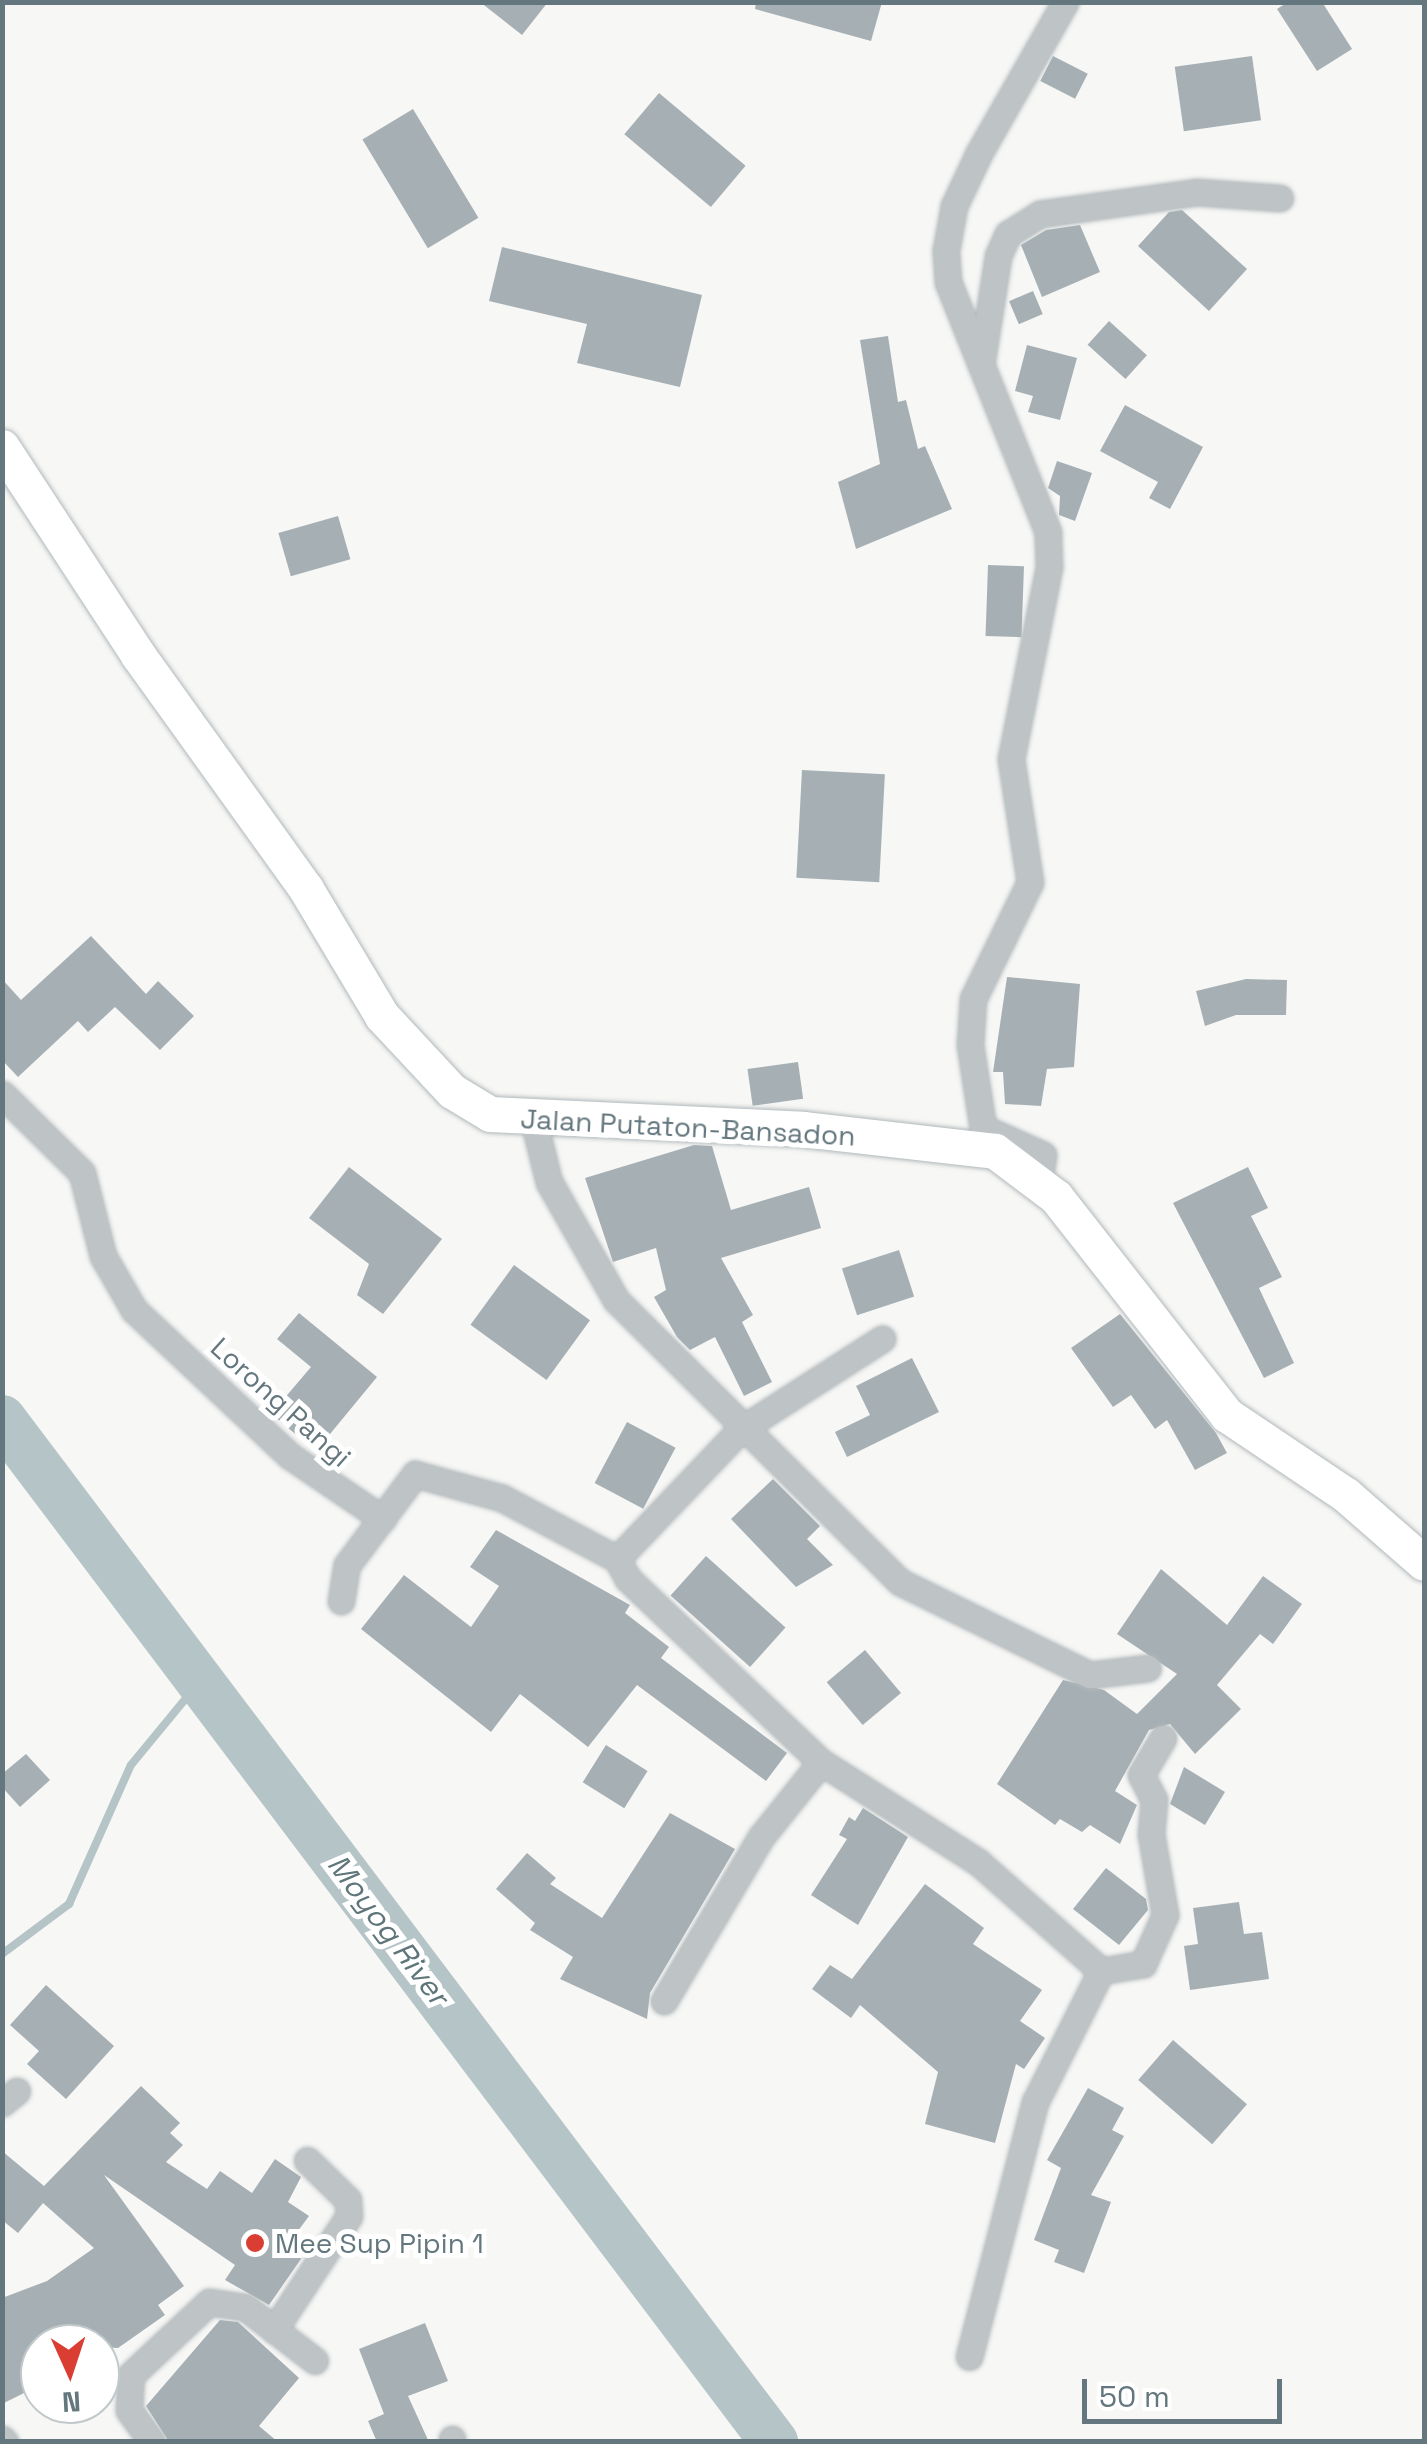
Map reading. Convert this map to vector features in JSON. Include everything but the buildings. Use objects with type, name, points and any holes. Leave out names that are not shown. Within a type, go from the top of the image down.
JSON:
[{"type":"street","points":[[1039,1184],[1043,1155],[983,1128],[970,1045],[972,999],[1030,882],[1011,759],[1049,567],[1048,532],[1030,477],[948,282],[954,206],[1065,2]]},
{"type":"street","points":[[981,365],[998,256],[1008,234],[1040,214],[1073,203],[1196,192],[1280,198]]},
{"type":"street","name":"Jalan Putaton-Bansadon","points":[[2,447],[138,656],[306,889],[382,1016],[452,1091],[490,1114],[803,1129],[995,1151],[1039,1184],[1137,1295],[1226,1415],[1346,1495],[1424,1564]]},
{"type":"street","name":"Lorong Pangi","points":[[2,1094],[82,1173],[103,1256],[134,1310],[290,1456],[383,1519]]},
{"type":"street","points":[[533,1118],[549,1182],[616,1300],[740,1430],[924,1597],[1090,1674],[1148,1668]]},
{"type":"street","points":[[616,1559],[740,1430],[882,1340]]},
{"type":"street","points":[[341,1601],[347,1565],[415,1474],[502,1498],[616,1559],[628,1579],[820,1762],[927,1824],[1101,1970],[1143,1964],[1165,1915],[1151,1834],[1154,1800],[1141,1774],[1163,1738]]},
{"type":"street","points":[[664,2000],[761,1837],[820,1762]]},
{"type":"street","points":[[969,2357],[1035,2102],[1101,1970]]},
{"type":"street","points":[[274,2330],[349,2216],[348,2200],[307,2160]]},
{"type":"street","points":[[152,2442],[129,2410],[131,2376],[209,2302],[245,2307],[315,2361]]},
{"type":"waterway","name":"Moyog River","points":[[2,1419],[774,2442]]},
{"type":"waterway","points":[[2,1954],[69,1904],[131,1765],[202,1679]]},
{"type":"place","name":"Mee Sup Pipin 1","points":[[255,2243]]}]
